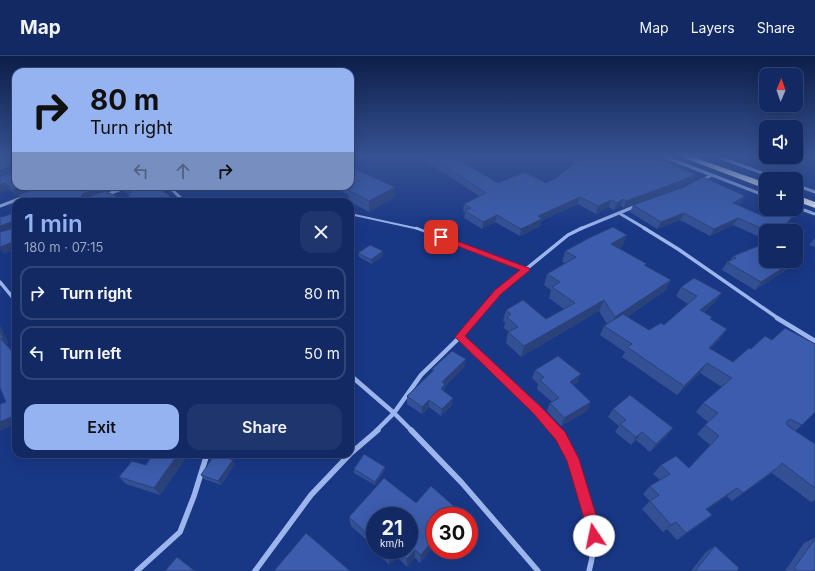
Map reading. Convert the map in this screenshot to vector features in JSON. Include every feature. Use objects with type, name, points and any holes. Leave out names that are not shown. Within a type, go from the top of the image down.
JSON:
[{"type":"highway","points":[[803,200],[815,204]]},
{"type":"street","points":[[728,181],[759,193]]},
{"type":"street","points":[[803,188],[815,192]]},
{"type":"street","points":[[99,197],[118,190]]},
{"type":"street","points":[[172,190],[181,198]]},
{"type":"street","points":[[20,198],[25,196]]},
{"type":"street","points":[[0,206],[12,201]]},
{"type":"street","points":[[354,451],[394,414],[421,375],[460,337],[498,292],[568,235],[641,204]]},
{"type":"street","points":[[803,210],[815,214]]},
{"type":"street","points":[[619,213],[678,249],[765,311],[815,342]]},
{"type":"street","points":[[0,282],[12,295]]},
{"type":"street","points":[[460,337],[537,410],[560,436],[573,459],[590,515],[594,536],[592,560],[589,571]]},
{"type":"street","points":[[354,379],[394,414],[462,483],[538,571]]},
{"type":"street","points":[[137,571],[180,532],[194,496],[201,468],[205,458]]},
{"type":"street","points":[[254,571],[279,536],[327,476],[346,458]]},
{"type":"lane","points":[[354,215],[408,226],[427,232],[526,270]]},
{"type":"building","points":[[0,181],[12,181],[12,189],[5,183],[0,185]]},
{"type":"building","points":[[354,181],[382,181],[395,187],[369,201],[348,190],[354,190]]},
{"type":"building","points":[[468,181],[495,181],[498,183],[503,181],[542,181],[546,183],[550,181],[681,181],[626,201],[623,199],[617,203],[611,200],[598,206],[580,197],[538,216],[542,219],[521,229],[497,215],[483,222],[465,211],[471,208],[464,204],[486,193]]},
{"type":"building","points":[[695,181],[712,181],[745,196],[733,203],[759,214],[759,216],[793,216],[786,224],[759,224],[759,227],[738,218],[714,229],[684,213],[661,222],[633,205],[684,187]]},
{"type":"building","points":[[31,190],[93,190],[82,194],[82,198],[22,198],[18,195]]},
{"type":"building","points":[[128,190],[161,190],[172,198],[128,198],[131,192]]},
{"type":"building","points":[[105,191],[120,198],[86,198]]},
{"type":"building","points":[[12,213],[12,222],[0,226],[0,216],[2,217]]},
{"type":"building","points":[[613,227],[627,235],[611,244],[647,264],[644,265],[671,280],[615,317],[604,300],[524,346],[508,332],[518,327],[507,317],[511,314],[506,310],[523,300],[546,319],[575,303],[552,287],[560,282],[547,274],[576,257],[565,251]]},
{"type":"building","points":[[12,228],[12,242],[0,247],[0,232]]},
{"type":"building","points":[[370,245],[383,251],[371,260],[358,253]]},
{"type":"building","points":[[759,246],[759,268],[783,268],[761,282],[727,262],[736,258],[733,256]]},
{"type":"building","points":[[694,278],[722,293],[700,310],[712,317],[710,319],[727,329],[709,348],[733,362],[749,348],[751,349],[765,336],[772,340],[785,328],[815,344],[815,412],[802,425],[790,419],[786,422],[788,426],[815,444],[815,488],[782,463],[743,493],[737,488],[706,509],[712,515],[686,533],[676,522],[671,525],[650,501],[659,495],[650,486],[670,474],[661,465],[676,456],[689,468],[719,436],[705,425],[718,413],[703,403],[732,378],[707,363],[684,386],[627,347],[632,344],[604,326],[623,314],[649,330],[661,323],[664,325],[697,296],[681,287]]},
{"type":"building","points":[[0,330],[3,338],[1,339],[12,351],[12,419],[11,417],[0,422],[0,404],[6,402],[0,388]]},
{"type":"building","points":[[452,351],[466,359],[442,382],[445,384],[441,389],[453,398],[442,409],[429,400],[422,407],[407,396],[434,370],[432,369]]},
{"type":"building","points":[[558,356],[581,374],[570,382],[591,402],[564,418],[550,403],[559,398],[540,380],[544,377],[535,370]]},
{"type":"building","points":[[630,395],[673,428],[656,444],[642,432],[636,437],[620,424],[626,420],[613,409]]},
{"type":"building","points":[[364,454],[385,467],[375,482],[354,469]]},
{"type":"building","points":[[150,458],[175,458],[154,488],[119,477],[132,461],[146,465]]},
{"type":"building","points":[[212,458],[227,458],[233,460],[218,481],[201,475]]},
{"type":"building","points":[[384,478],[416,503],[431,486],[455,507],[426,507],[426,549],[421,555],[418,552],[418,507],[366,507],[366,533],[349,517]]},
{"type":"building","points":[[306,533],[350,571],[274,571]]},
{"type":"building","points":[[815,539],[815,571],[798,571],[794,568]]},
{"type":"building","points":[[715,546],[739,568],[737,571],[695,571]]},
{"type":"building","points":[[177,557],[195,571],[165,571]]},
{"type":"route","points":[[441,237],[526,270],[498,292],[460,337],[537,410],[560,436],[573,459],[590,515],[594,536]]}]
